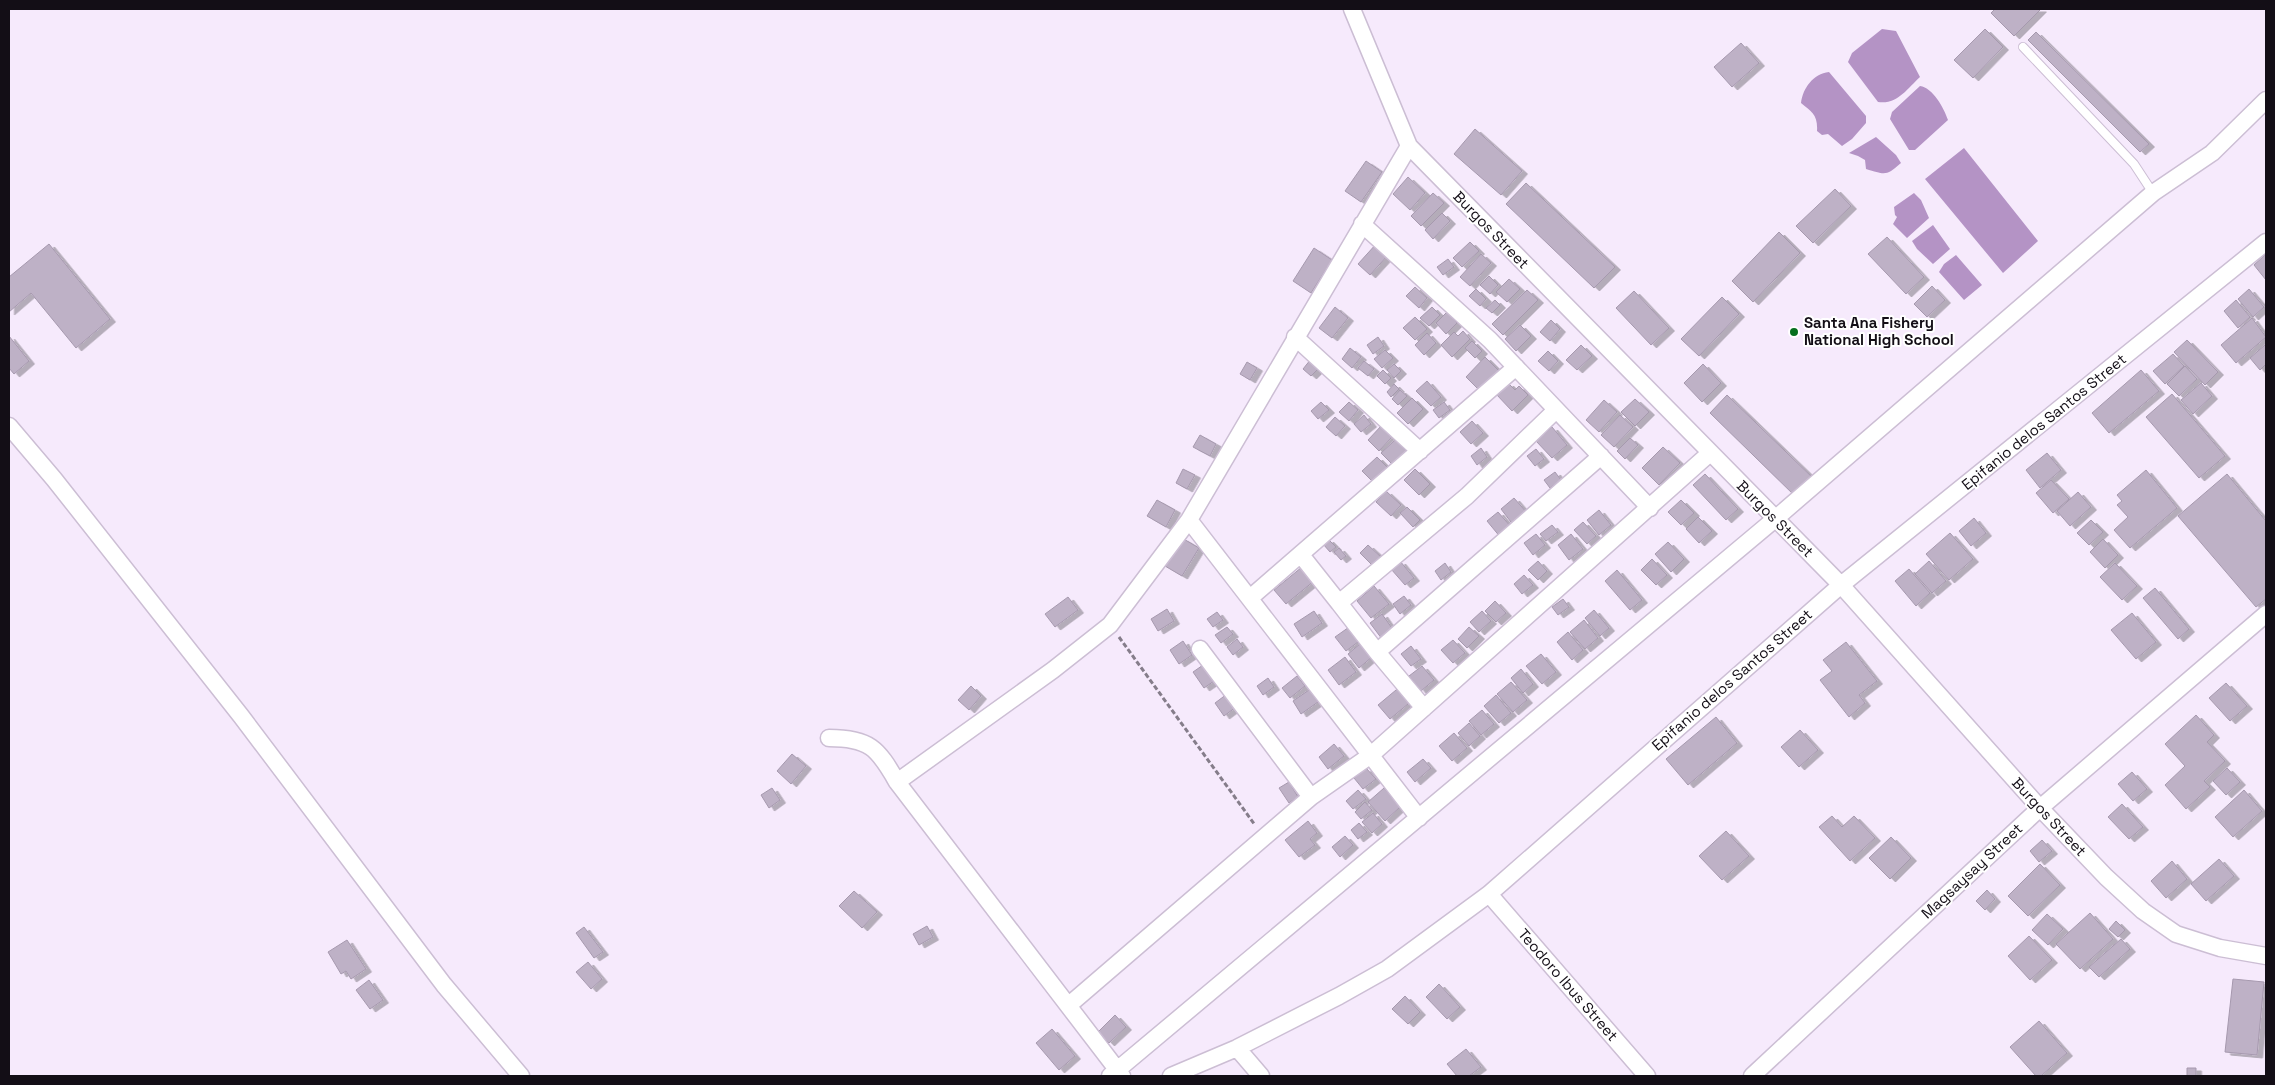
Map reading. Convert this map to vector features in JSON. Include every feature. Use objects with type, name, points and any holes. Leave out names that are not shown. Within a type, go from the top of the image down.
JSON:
[{"type":"street","name":"Burgos Street","points":[[1352,9],[1409,146],[1841,585],[2040,808],[2106,877],[2143,911],[2176,934],[2220,948],[2266,956]]},
{"type":"street","points":[[830,738],[851,738],[871,747],[886,764],[897,782],[1069,1005],[1116,1074],[1775,519],[2153,193],[2212,153],[2266,100]]},
{"type":"street","points":[[897,782],[1054,670],[1110,625],[1189,520],[1409,146]]},
{"type":"street","points":[[1362,224],[1490,340],[1650,508]]},
{"type":"street","name":"Epifanio delos Santos Street","points":[[1171,1076],[1237,1048],[1339,996],[1387,969],[1489,894],[1841,585],[2266,242]]},
{"type":"street","points":[[1295,337],[1420,452]]},
{"type":"street","points":[[1250,598],[1516,367]]},
{"type":"street","points":[[1339,603],[1467,496],[1556,410]]},
{"type":"street","points":[[9,426],[54,479],[241,716],[444,985],[521,1076]]},
{"type":"street","points":[[1069,1005],[1311,797],[1371,755],[1710,453]]},
{"type":"street","points":[[1377,652],[1601,456]]},
{"type":"street","points":[[1189,520],[1419,818]]},
{"type":"street","points":[[1301,555],[1377,652],[1424,708]]},
{"type":"street","name":"Magsaysay Street","points":[[1752,1076],[2040,808],[2266,614]]},
{"type":"street","points":[[1200,649],[1311,797]]},
{"type":"street","name":"Teodoro Ibus Street","points":[[1489,894],[1647,1076]]},
{"type":"street","points":[[1237,1048],[1261,1076]]},
{"type":"lane","points":[[2023,47],[2134,164],[2153,193]]},
{"type":"path","points":[[1110,625],[1264,837]]},
{"type":"shaded area","points":[[1882,29],[1896,31],[1920,77],[1896,99],[1878,102],[1848,62],[1852,53]]},
{"type":"shaded area","points":[[1829,72],[1866,116],[1866,123],[1852,139],[1842,146],[1828,134],[1822,135],[1817,131],[1815,117],[1801,103],[1804,92],[1810,83],[1823,73]]},
{"type":"shaded area","points":[[1920,86],[1934,94],[1948,120],[1915,150],[1909,150],[1890,119],[1892,112]]},
{"type":"shaded area","points":[[1876,137],[1896,155],[1901,163],[1889,172],[1882,173],[1866,169],[1865,160],[1849,153]]},
{"type":"shaded area","points":[[1964,148],[2038,241],[2003,273],[1925,179]]},
{"type":"shaded area","points":[[1914,193],[1921,200],[1929,218],[1907,238],[1893,224],[1897,217],[1894,207]]},
{"type":"shaded area","points":[[1933,225],[1950,249],[1933,264],[1917,249],[1912,241]]},
{"type":"shaded area","points":[[1956,255],[1982,285],[1964,300],[1939,272],[1944,264]]},
{"type":"building","points":[[1995,9],[2041,9],[2014,36],[1991,13]]},
{"type":"building","points":[[1985,29],[2003,47],[1973,78],[1954,60]]},
{"type":"building","points":[[2036,32],[2149,144],[2140,152],[2028,40]]},
{"type":"building","points":[[1741,43],[1759,63],[1732,87],[1714,67]]},
{"type":"building","points":[[1475,129],[1522,171],[1501,195],[1454,154]]},
{"type":"building","points":[[1366,161],[1382,172],[1361,202],[1345,191]]},
{"type":"building","points":[[1408,177],[1425,193],[1410,210],[1393,194]]},
{"type":"building","points":[[1526,183],[1615,267],[1594,288],[1506,204]]},
{"type":"building","points":[[1835,189],[1851,206],[1813,243],[1796,226]]},
{"type":"building","points":[[1433,193],[1444,203],[1421,226],[1411,216]]},
{"type":"building","points":[[1442,213],[1450,221],[1433,239],[1425,230]]},
{"type":"building","points":[[1779,232],[1800,253],[1753,302],[1732,281]]},
{"type":"building","points":[[1887,237],[1924,277],[1906,294],[1868,254]]},
{"type":"building","points":[[1470,242],[1479,251],[1462,267],[1453,258]]},
{"type":"building","points":[[1377,243],[1389,254],[1370,275],[1358,264]]},
{"type":"building","points":[[49,244],[110,319],[76,348],[31,293],[9,312],[9,277]]},
{"type":"building","points":[[1314,248],[1332,260],[1311,293],[1293,281]]},
{"type":"building","points":[[1481,254],[1491,263],[1470,286],[1460,277]]},
{"type":"building","points":[[2266,254],[2266,280],[2254,265]]},
{"type":"building","points":[[1448,259],[1454,267],[1443,275],[1437,267]]},
{"type":"building","points":[[1489,276],[1498,285],[1490,294],[1480,285]]},
{"type":"building","points":[[1509,279],[1520,289],[1507,302],[1496,292]]},
{"type":"building","points":[[1932,286],[1945,300],[1927,317],[1914,304]]},
{"type":"building","points":[[1415,287],[1427,298],[1419,308],[1406,296]]},
{"type":"building","points":[[1476,289],[1486,299],[1480,306],[1469,296]]},
{"type":"building","points":[[2249,289],[2264,307],[2253,317],[2238,299]]},
{"type":"building","points":[[1527,290],[1538,300],[1503,335],[1492,324]]},
{"type":"building","points":[[1634,291],[1669,328],[1651,345],[1616,308]]},
{"type":"building","points":[[1722,297],[1739,314],[1699,356],[1681,339]]},
{"type":"building","points":[[1495,300],[1500,305],[1492,313],[1486,308]]},
{"type":"building","points":[[2236,300],[2250,317],[2238,328],[2224,311]]},
{"type":"building","points":[[1335,307],[1348,318],[1332,338],[1319,328]]},
{"type":"building","points":[[1432,307],[1440,315],[1429,326],[1420,318]]},
{"type":"building","points":[[1447,312],[1457,323],[1446,334],[1436,323]]},
{"type":"building","points":[[1415,317],[1427,329],[1415,340],[1403,328]]},
{"type":"building","points":[[2252,318],[2266,337],[2236,363],[2221,345]]},
{"type":"building","points":[[1551,320],[1560,329],[1550,341],[1540,332]]},
{"type":"building","points":[[1520,325],[1531,336],[1516,351],[1505,339]]},
{"type":"building","points":[[1463,331],[1470,339],[1452,357],[1441,345],[1454,332],[1458,336]]},
{"type":"building","points":[[1427,333],[1436,343],[1424,355],[1415,345]]},
{"type":"building","points":[[9,336],[29,361],[14,374],[9,368]]},
{"type":"building","points":[[1378,337],[1384,346],[1373,354],[1367,345]]},
{"type":"building","points":[[2187,340],[2218,372],[2205,385],[2174,352]]},
{"type":"building","points":[[1472,341],[1482,351],[1475,358],[1465,348]]},
{"type":"building","points":[[2266,344],[2266,364],[2260,370],[2250,358]]},
{"type":"building","points":[[1581,345],[1592,356],[1577,370],[1566,360]]},
{"type":"building","points":[[1350,348],[1361,357],[1352,368],[1342,359]]},
{"type":"building","points":[[1385,350],[1393,358],[1382,368],[1374,359]]},
{"type":"building","points":[[1548,351],[1558,361],[1549,371],[1538,361]]},
{"type":"building","points":[[2173,354],[2184,366],[2165,384],[2153,371]]},
{"type":"building","points":[[1485,357],[1500,372],[1481,392],[1466,377]]},
{"type":"building","points":[[1311,359],[1320,367],[1311,376],[1303,369]]},
{"type":"building","points":[[1364,361],[1374,369],[1368,376],[1358,368]]},
{"type":"building","points":[[1247,362],[1257,368],[1250,380],[1240,374]]},
{"type":"building","points":[[1394,364],[1401,371],[1394,378],[1387,370]]},
{"type":"building","points":[[1703,364],[1721,383],[1702,402],[1684,383]]},
{"type":"building","points":[[2185,366],[2197,379],[2179,396],[2167,384]]},
{"type":"building","points":[[1383,370],[1391,378],[1385,384],[1377,376]]},
{"type":"building","points":[[2141,370],[2159,391],[2109,433],[2092,413]]},
{"type":"building","points":[[1427,381],[1441,397],[1431,406],[1416,391]]},
{"type":"building","points":[[1508,383],[1515,390],[1519,386],[1528,395],[1512,411],[1496,394]]},
{"type":"building","points":[[2201,383],[2212,396],[2193,414],[2181,400]]},
{"type":"building","points":[[1394,384],[1399,389],[1391,397],[1387,392]]},
{"type":"building","points":[[1400,390],[1407,396],[1398,405],[1392,399]]},
{"type":"building","points":[[2172,394],[2225,456],[2199,478],[2146,417]]},
{"type":"building","points":[[1727,395],[1814,479],[1797,498],[1710,413]]},
{"type":"building","points":[[1412,398],[1423,409],[1408,424],[1397,413]]},
{"type":"building","points":[[1635,399],[1649,412],[1635,426],[1621,412]]},
{"type":"building","points":[[1604,400],[1617,412],[1599,432],[1586,420]]},
{"type":"building","points":[[1321,402],[1329,410],[1318,419],[1311,411]]},
{"type":"building","points":[[1349,402],[1358,410],[1349,421],[1339,412]]},
{"type":"building","points":[[1444,402],[1450,410],[1439,418],[1433,410]]},
{"type":"building","points":[[1364,415],[1371,424],[1361,432],[1354,424]]},
{"type":"building","points":[[1620,415],[1633,427],[1614,447],[1601,435]]},
{"type":"building","points":[[1335,417],[1345,426],[1336,436],[1326,427]]},
{"type":"building","points":[[1472,421],[1483,433],[1471,444],[1460,432]]},
{"type":"building","points":[[1382,425],[1393,436],[1379,451],[1368,440]]},
{"type":"building","points":[[1552,427],[1567,445],[1552,458],[1536,441]]},
{"type":"building","points":[[1200,435],[1216,444],[1210,456],[1193,447]]},
{"type":"building","points":[[1630,438],[1638,445],[1625,459],[1617,451]]},
{"type":"building","points":[[1395,440],[1408,453],[1394,466],[1381,453]]},
{"type":"building","points":[[1663,447],[1680,463],[1659,485],[1642,468]]},
{"type":"building","points":[[1481,448],[1487,457],[1477,465],[1471,456]]},
{"type":"building","points":[[1536,449],[1544,459],[1535,466],[1527,456]]},
{"type":"building","points":[[2047,453],[2061,470],[2040,488],[2026,470]]},
{"type":"building","points":[[1377,457],[1388,468],[1373,482],[1362,471]]},
{"type":"building","points":[[1183,469],[1195,475],[1187,489],[1176,483]]},
{"type":"building","points":[[1415,469],[1430,484],[1419,495],[1404,480]]},
{"type":"building","points":[[2146,470],[2177,508],[2130,548],[2114,530],[2128,517],[2117,505],[2122,501],[2117,495]]},
{"type":"building","points":[[1555,472],[1561,480],[1550,488],[1544,480]]},
{"type":"building","points":[[1705,474],[1738,509],[1726,520],[1693,485]]},
{"type":"building","points":[[2227,474],[2266,521],[2266,599],[2256,607],[2178,516]]},
{"type":"building","points":[[2051,480],[2069,499],[2053,513],[2036,493]]},
{"type":"building","points":[[1386,491],[1401,505],[1391,516],[1376,502]]},
{"type":"building","points":[[2078,492],[2091,507],[2070,526],[2057,511]]},
{"type":"building","points":[[1514,498],[1528,514],[1514,526],[1501,509]]},
{"type":"building","points":[[1157,500],[1175,510],[1166,527],[1147,516]]},
{"type":"building","points":[[1681,500],[1694,513],[1681,525],[1668,512]]},
{"type":"building","points":[[1407,507],[1420,520],[1413,527],[1400,513]]},
{"type":"building","points":[[1599,510],[1611,525],[1599,535],[1587,520]]},
{"type":"building","points":[[1498,512],[1512,528],[1501,538],[1487,521]]},
{"type":"building","points":[[1698,517],[1712,531],[1699,543],[1686,529]]},
{"type":"building","points":[[1974,518],[1986,533],[1971,546],[1959,531]]},
{"type":"building","points":[[2091,520],[2103,532],[2089,545],[2077,533]]},
{"type":"building","points":[[1583,522],[1596,536],[1587,544],[1574,530]]},
{"type":"building","points":[[1552,525],[1558,532],[1546,541],[1540,534]]},
{"type":"building","points":[[1950,533],[1973,559],[1949,580],[1926,554]]},
{"type":"building","points":[[1536,534],[1545,545],[1533,555],[1524,543]]},
{"type":"building","points":[[1571,534],[1583,549],[1569,560],[1558,545]]},
{"type":"building","points":[[1182,538],[1199,548],[1182,576],[1165,566]]},
{"type":"building","points":[[1328,539],[1336,547],[1330,552],[1323,544]]},
{"type":"building","points":[[2103,539],[2118,555],[2105,568],[2090,552]]},
{"type":"building","points":[[1668,542],[1684,559],[1671,572],[1655,554]]},
{"type":"building","points":[[1368,545],[1381,557],[1373,566],[1360,553]]},
{"type":"building","points":[[1339,548],[1346,556],[1341,560],[1334,552]]},
{"type":"building","points":[[1652,559],[1667,575],[1656,585],[1641,570]]},
{"type":"building","points":[[1400,561],[1414,578],[1405,585],[1391,569]]},
{"type":"building","points":[[1538,561],[1547,571],[1538,580],[1528,570]]},
{"type":"building","points":[[1929,561],[1946,581],[1932,593],[1915,574]]},
{"type":"building","points":[[1445,563],[1451,572],[1441,580],[1435,571]]},
{"type":"building","points":[[2115,563],[2137,586],[2122,600],[2100,577]]},
{"type":"building","points":[[1302,567],[1314,581],[1286,604],[1274,590]]},
{"type":"building","points":[[1909,569],[1930,593],[1916,606],[1895,581]]},
{"type":"building","points":[[1617,570],[1642,600],[1630,610],[1605,581]]},
{"type":"building","points":[[1524,575],[1533,585],[1522,594],[1514,584]]},
{"type":"building","points":[[1374,586],[1389,604],[1371,618],[1357,601]]},
{"type":"building","points":[[2155,588],[2189,629],[2178,639],[2143,598]]},
{"type":"building","points":[[1404,596],[1411,605],[1400,614],[1393,604]]},
{"type":"building","points":[[1068,597],[1078,610],[1055,627],[1045,614]]},
{"type":"building","points":[[1563,599],[1569,607],[1558,615],[1552,607]]},
{"type":"building","points":[[1495,601],[1506,613],[1496,622],[1485,611]]},
{"type":"building","points":[[1167,609],[1174,621],[1158,631],[1151,619]]},
{"type":"building","points":[[1594,610],[1609,628],[1600,636],[1585,618]]},
{"type":"building","points":[[1314,611],[1322,623],[1302,637],[1294,624]]},
{"type":"building","points":[[1482,611],[1491,621],[1479,632],[1470,622]]},
{"type":"building","points":[[1217,612],[1223,620],[1213,627],[1207,619]]},
{"type":"building","points":[[2132,613],[2156,642],[2136,659],[2111,630]]},
{"type":"building","points":[[1382,614],[1394,631],[1385,643],[1370,623]]},
{"type":"building","points":[[1584,620],[1598,638],[1585,649],[1570,632]]},
{"type":"building","points":[[1352,625],[1362,639],[1346,651],[1335,637]]},
{"type":"building","points":[[1227,627],[1233,634],[1221,643],[1215,635]]},
{"type":"building","points":[[1469,627],[1479,636],[1467,648],[1458,639]]},
{"type":"building","points":[[1568,632],[1583,650],[1572,660],[1557,642]]},
{"type":"building","points":[[1237,639],[1243,647],[1233,655],[1227,647]]},
{"type":"building","points":[[1453,640],[1465,653],[1453,663],[1441,650]]},
{"type":"building","points":[[1183,641],[1192,655],[1179,664],[1170,650]]},
{"type":"building","points":[[1846,642],[1877,681],[1859,695],[1865,703],[1849,717],[1820,680],[1832,671],[1823,660]]},
{"type":"building","points":[[1361,643],[1372,657],[1359,668],[1348,654]]},
{"type":"building","points":[[1411,646],[1421,659],[1411,666],[1401,654]]},
{"type":"building","points":[[1541,654],[1556,672],[1542,684],[1526,666]]},
{"type":"building","points":[[1345,657],[1356,672],[1339,685],[1328,670]]},
{"type":"building","points":[[1206,663],[1217,679],[1204,688],[1193,672]]},
{"type":"building","points":[[1422,666],[1434,680],[1421,691],[1409,676]]},
{"type":"building","points":[[1521,669],[1533,684],[1523,693],[1511,678]]},
{"type":"building","points":[[1297,676],[1305,686],[1290,698],[1282,688]]},
{"type":"building","points":[[1268,678],[1274,687],[1263,695],[1257,686]]},
{"type":"building","points":[[1511,682],[1527,700],[1513,712],[1497,694]]},
{"type":"building","points":[[2226,683],[2247,706],[2230,721],[2209,698]]},
{"type":"building","points":[[1402,685],[1414,699],[1390,719],[1378,705]]},
{"type":"building","points":[[971,686],[981,696],[969,710],[958,700]]},
{"type":"building","points":[[1309,690],[1318,702],[1301,714],[1293,701]]},
{"type":"building","points":[[1227,694],[1236,707],[1224,716],[1215,703]]},
{"type":"building","points":[[1496,695],[1511,713],[1499,723],[1484,706]]},
{"type":"building","points":[[1482,710],[1494,724],[1481,735],[1469,721]]},
{"type":"building","points":[[2196,715],[2214,735],[2207,742],[2225,761],[2204,781],[2210,787],[2186,809],[2165,785],[2185,766],[2165,744]]},
{"type":"building","points":[[1716,717],[1737,743],[1688,785],[1666,759]]},
{"type":"building","points":[[1469,723],[1480,736],[1469,746],[1458,733]]},
{"type":"building","points":[[1800,730],[1818,750],[1799,767],[1781,747]]},
{"type":"building","points":[[1454,733],[1467,748],[1452,761],[1439,746]]},
{"type":"building","points":[[1334,744],[1344,756],[1328,769],[1319,757]]},
{"type":"building","points":[[792,754],[806,766],[791,784],[777,771]]},
{"type":"building","points":[[1423,759],[1431,768],[1415,782],[1407,772]]},
{"type":"building","points":[[1366,768],[1376,779],[1363,789],[1354,778]]},
{"type":"building","points":[[2227,768],[2240,782],[2226,795],[2213,781]]},
{"type":"building","points":[[2132,772],[2147,789],[2133,801],[2118,784]]},
{"type":"building","points":[[1289,782],[1298,797],[1289,803],[1279,788]]},
{"type":"building","points":[[772,788],[780,800],[769,808],[761,795]]},
{"type":"building","points":[[1384,788],[1400,807],[1385,821],[1368,802]]},
{"type":"building","points":[[1358,790],[1366,799],[1353,809],[1346,801]]},
{"type":"building","points":[[2244,790],[2262,811],[2233,837],[2215,817]]},
{"type":"building","points":[[1365,802],[1372,810],[1361,819],[1355,812]]},
{"type":"building","points":[[2122,804],[2143,827],[2129,839],[2108,817]]},
{"type":"building","points":[[1373,813],[1382,824],[1372,833],[1362,822]]},
{"type":"building","points":[[1832,816],[1842,827],[1854,816],[1875,838],[1850,861],[1819,827]]},
{"type":"building","points":[[1308,821],[1317,833],[1310,839],[1315,845],[1299,857],[1285,840]]},
{"type":"building","points":[[1359,823],[1367,832],[1358,839],[1351,830]]},
{"type":"building","points":[[1726,831],[1749,856],[1722,880],[1699,856]]},
{"type":"building","points":[[1345,836],[1353,845],[1340,857],[1332,847]]},
{"type":"building","points":[[1891,837],[1911,858],[1890,879],[1869,858]]},
{"type":"building","points":[[2042,840],[2052,851],[2039,862],[2030,851]]},
{"type":"building","points":[[2219,859],[2234,876],[2206,901],[2191,884]]},
{"type":"building","points":[[2172,861],[2187,879],[2166,898],[2151,881]]},
{"type":"building","points":[[2040,864],[2060,885],[2028,916],[2008,896]]},
{"type":"building","points":[[1987,890],[1995,899],[1985,910],[1976,901]]},
{"type":"building","points":[[854,891],[877,912],[862,928],[839,906]]},
{"type":"building","points":[[2090,913],[2113,939],[2080,969],[2056,944]]},
{"type":"building","points":[[2047,914],[2063,929],[2048,945],[2032,930]]},
{"type":"building","points":[[2116,921],[2125,930],[2118,937],[2109,929]]},
{"type":"building","points":[[927,926],[933,937],[919,945],[913,934]]},
{"type":"building","points":[[584,927],[603,952],[594,958],[576,933]]},
{"type":"building","points":[[2029,936],[2052,960],[2030,980],[2008,956]]},
{"type":"building","points":[[2121,939],[2130,949],[2099,977],[2089,967]]},
{"type":"building","points":[[347,940],[366,969],[351,979],[346,971],[341,974],[328,952]]},
{"type":"building","points":[[588,962],[602,979],[591,989],[576,972]]},
{"type":"building","points":[[2233,979],[2264,982],[2257,1055],[2225,1052]]},
{"type":"building","points":[[369,980],[383,1000],[370,1009],[356,990]]},
{"type":"building","points":[[1439,984],[1460,1007],[1447,1019],[1426,997]]},
{"type":"building","points":[[1405,996],[1420,1012],[1408,1024],[1392,1009]]},
{"type":"building","points":[[1115,1015],[1126,1027],[1109,1043],[1098,1032]]},
{"type":"building","points":[[2039,1021],[2067,1053],[2041,1076],[2036,1076],[2010,1047]]},
{"type":"building","points":[[1052,1029],[1075,1056],[1059,1070],[1036,1043]]},
{"type":"building","points":[[1466,1049],[1481,1067],[1469,1076],[1457,1076],[1447,1064]]},
{"type":"building","points":[[2187,1068],[2196,1068],[2196,1076],[2187,1076]]},
{"type":"place","name":"Santa Ana Fishery National High School","points":[[1794,332]]}]
